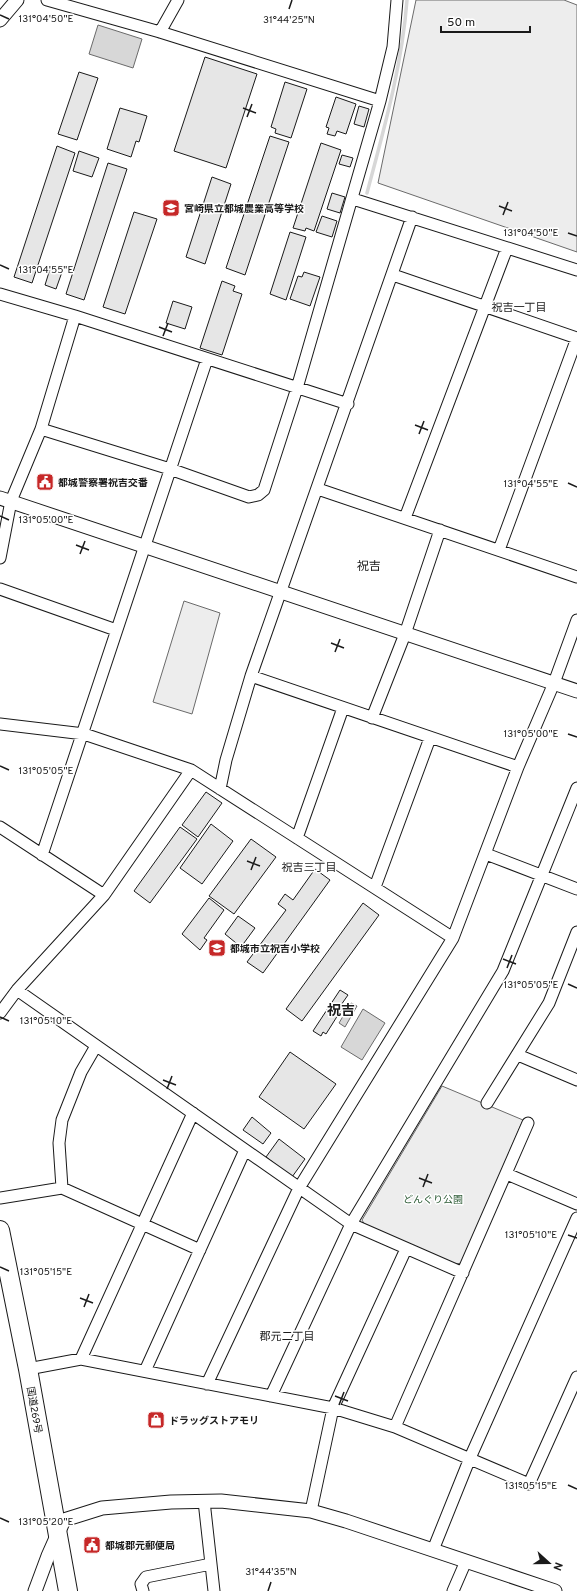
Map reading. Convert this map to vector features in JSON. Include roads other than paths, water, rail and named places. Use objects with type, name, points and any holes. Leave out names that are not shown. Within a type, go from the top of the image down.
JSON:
[{"type":"highway","name":"国道269号","points":[[0,1230],[28,1369],[68,1591]]},
{"type":"street","points":[[0,20],[17,0]]},
{"type":"street","points":[[47,0],[160,32],[380,101]]},
{"type":"street","points":[[160,32],[178,0]]},
{"type":"street","points":[[41,429],[249,497],[258,495],[264,490],[297,388],[353,199],[380,101],[393,47],[397,0]]},
{"type":"street","points":[[353,199],[577,270]]},
{"type":"street","points":[[220,789],[226,760],[251,676],[348,404],[412,217]]},
{"type":"street","points":[[405,518],[507,248]]},
{"type":"street","points":[[393,275],[577,338],[499,550]]},
{"type":"street","points":[[0,294],[75,316],[348,404]]},
{"type":"street","points":[[0,558],[6,499],[41,429],[75,316]]},
{"type":"street","points":[[42,855],[84,734],[116,630],[207,359]]},
{"type":"street","points":[[318,489],[577,577]]},
{"type":"street","points":[[6,499],[577,691]]},
{"type":"street","points":[[372,718],[405,634],[440,530]]},
{"type":"street","points":[[0,589],[116,630]]},
{"type":"street","points":[[207,1384],[299,1188],[453,938],[518,767],[554,683],[577,620]]},
{"type":"street","points":[[251,676],[518,767]]},
{"type":"street","points":[[297,838],[343,708]]},
{"type":"street","points":[[0,724],[84,734],[191,770],[453,938]]},
{"type":"street","points":[[375,887],[430,738]]},
{"type":"street","points":[[0,1013],[17,990],[104,895],[191,770]]},
{"type":"street","points":[[271,1396],[351,1224],[503,972],[577,788]]},
{"type":"street","points":[[0,827],[104,895]]},
{"type":"street","points":[[486,854],[577,889]]},
{"type":"street","points":[[487,1103],[549,1003],[577,932]]},
{"type":"street","points":[[17,990],[351,1224],[463,1273]]},
{"type":"street","points":[[62,1188],[59,1143],[62,1120],[81,1072],[96,1046]]},
{"type":"street","points":[[518,1055],[577,1080]]},
{"type":"street","points":[[81,1359],[193,1113]]},
{"type":"street","points":[[395,1427],[507,1174],[528,1123]]},
{"type":"street","points":[[145,1371],[245,1150]]},
{"type":"street","points":[[507,1174],[577,1204]]},
{"type":"street","points":[[0,1198],[62,1188],[200,1250]]},
{"type":"street","points":[[433,1550],[470,1458],[577,1218]]},
{"type":"street","points":[[311,1511],[332,1408],[406,1249]]},
{"type":"street","points":[[28,1369],[81,1359],[332,1408],[395,1427],[529,1484],[574,1389],[577,1377]]},
{"type":"street","points":[[204,1501],[214,1591]]},
{"type":"street","points":[[35,1591],[64,1520],[102,1508],[204,1501],[236,1502],[311,1511],[346,1521],[555,1591]]},
{"type":"street","points":[[454,1591],[466,1561]]},
{"type":"street","points":[[143,1591],[142,1584],[146,1577],[211,1564]]},
{"type":"waterway","points":[[367,193],[397,73],[405,25],[407,0]]},
{"type":"place","name":"宮崎県立都城農業高等学校","points":[[171,208]]},
{"type":"place","name":"都城警察署祝吉交番","points":[[45,482]]},
{"type":"place","name":"都城市立祝吉小学校","points":[[217,948]]},
{"type":"place","name":"ドラッグストアモリ","points":[[156,1420]]},
{"type":"place","name":"都城郡元郵便局","points":[[92,1545]]},
{"type":"district","name":"祝吉一丁目","points":[[519,307]]},
{"type":"district","name":"祝吉","points":[[369,566]]},
{"type":"district","name":"祝吉三丁目","points":[[309,867]]},
{"type":"district","name":"祝吉","points":[[341,1010]]},
{"type":"district","name":"郡元二丁目","points":[[287,1336]]},
{"type":"park label","name":"どんぐり公園","points":[[433,1199]]}]
